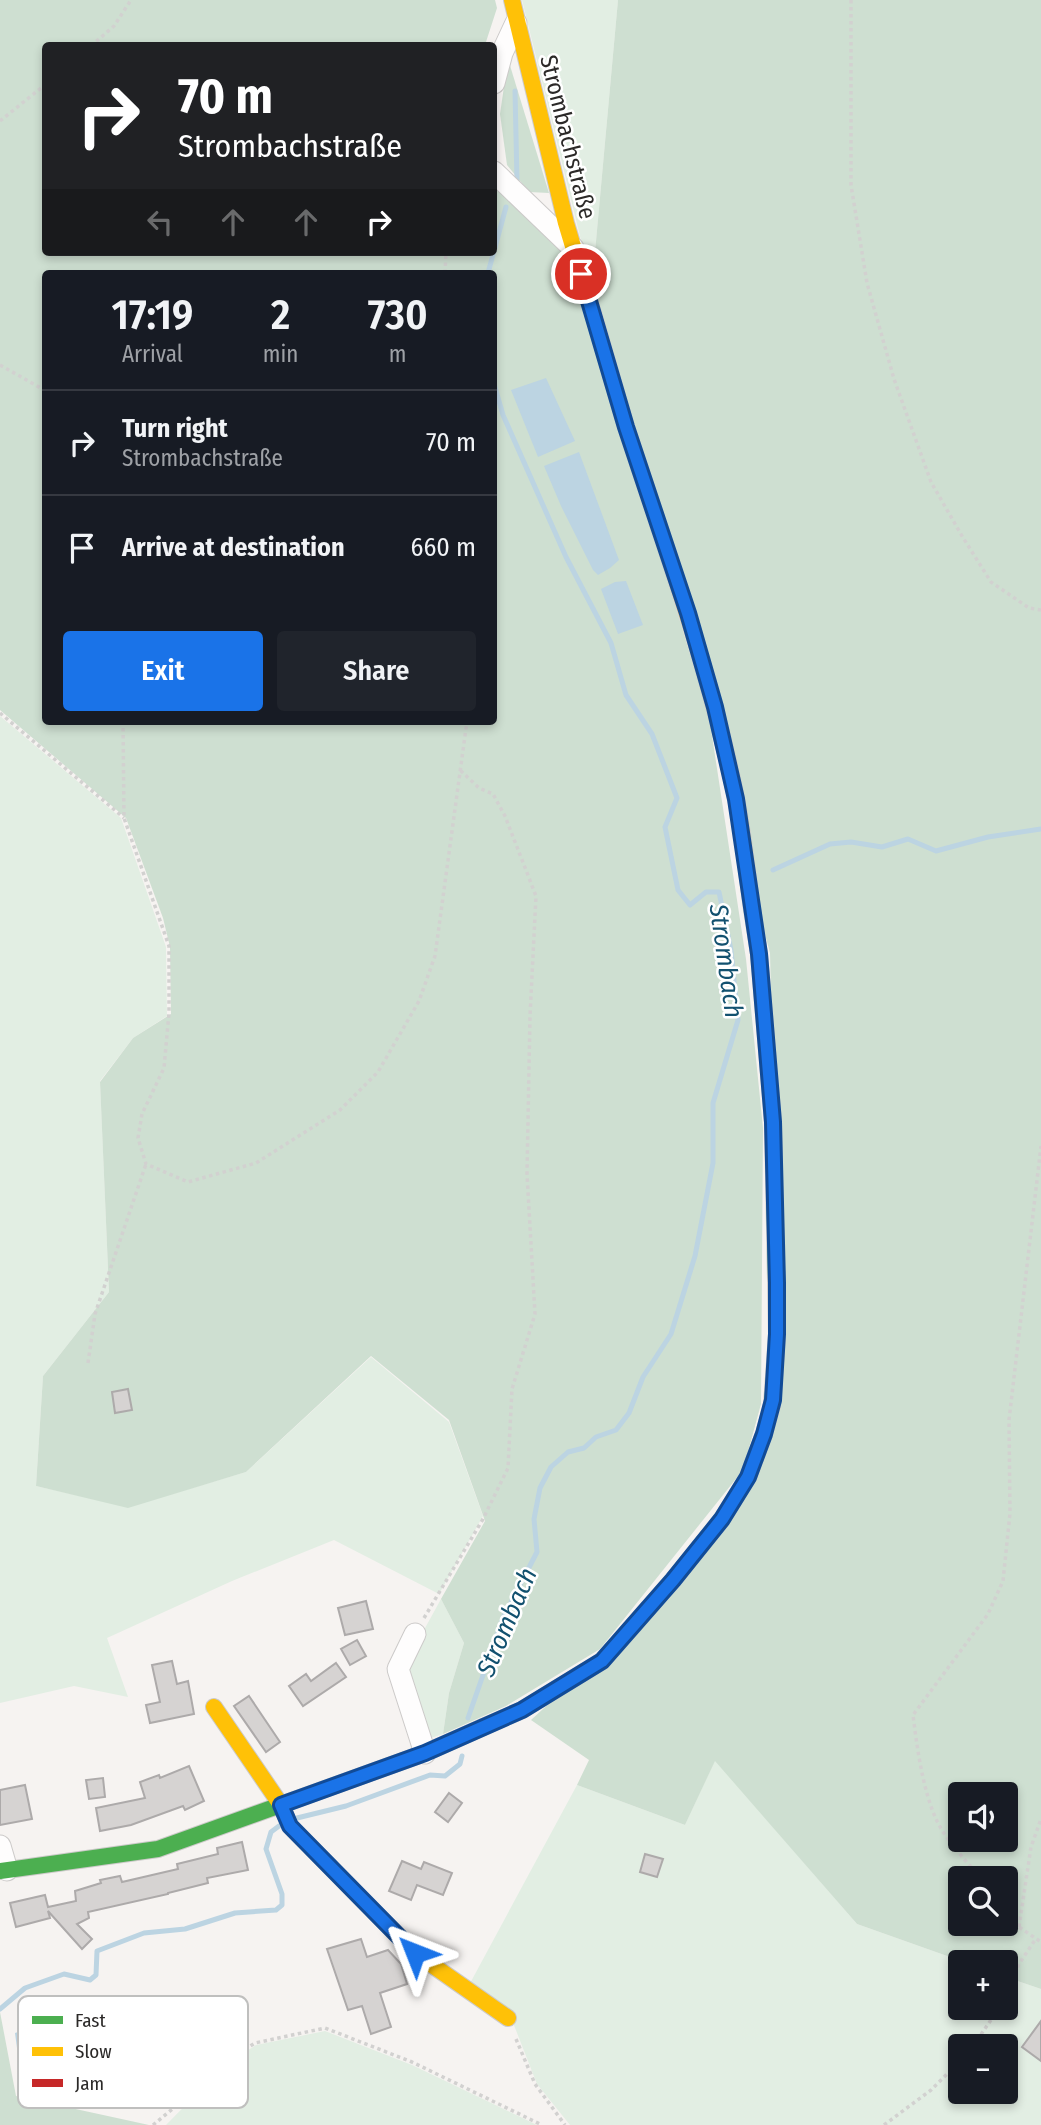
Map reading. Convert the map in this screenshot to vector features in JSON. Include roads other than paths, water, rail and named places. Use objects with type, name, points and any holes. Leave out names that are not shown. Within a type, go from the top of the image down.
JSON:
[{"type":"main road","name":"Strombachstraße","points":[[3,1870],[158,1849],[425,1753],[522,1710],[602,1661],[722,1519],[748,1477],[764,1434],[773,1400],[777,1296],[773,1122],[759,954],[736,799],[715,707],[688,613],[626,427],[574,249],[512,0]]},
{"type":"main road","points":[[214,1707],[281,1805],[290,1826],[415,1953],[508,2018]]},
{"type":"street","points":[[497,72],[502,53],[516,23]]},
{"type":"street","points":[[497,175],[574,249]]},
{"type":"street","points":[[415,1634],[398,1669],[425,1753]]},
{"type":"street","points":[[0,1846],[3,1870]]},
{"type":"water","points":[[546,378],[575,441],[538,457],[511,390]]},
{"type":"water","points":[[579,452],[619,560],[598,575],[561,506],[544,466]]},
{"type":"water","points":[[626,581],[643,625],[618,634],[601,589],[615,582]]},
{"type":"water","points":[[18,2032],[18,2048],[17,2048],[15,2033]]},
{"type":"waterway","name":"Strombach","points":[[515,91],[517,181]]},
{"type":"waterway","name":"Strombach","points":[[497,240],[506,207]]},
{"type":"waterway","name":"Strombach","points":[[489,270],[493,256]]},
{"type":"waterway","name":"Strombach","points":[[468,1718],[503,1618],[537,1552],[534,1519],[540,1488],[551,1467],[568,1452],[584,1448],[596,1437],[616,1430],[629,1413],[643,1377],[671,1334],[695,1256],[713,1163],[713,1103],[738,1020],[731,950],[719,892],[706,892],[690,905],[678,890],[665,827],[677,798],[652,734],[626,695],[611,643],[566,557],[503,415],[497,394]]},
{"type":"waterway","points":[[773,870],[830,844],[851,842],[882,847],[908,839],[936,851],[988,837],[1041,829]]},
{"type":"waterway","name":"Strombach","points":[[297,1818],[346,1806],[430,1775],[445,1776],[460,1764],[462,1756]]},
{"type":"waterway","name":"Strombach","points":[[0,2009],[25,1988],[64,1974],[90,1980],[96,1975],[97,1951],[144,1933],[185,1929],[235,1913],[276,1910],[282,1905],[282,1894],[266,1849],[271,1832],[279,1826]]}]
